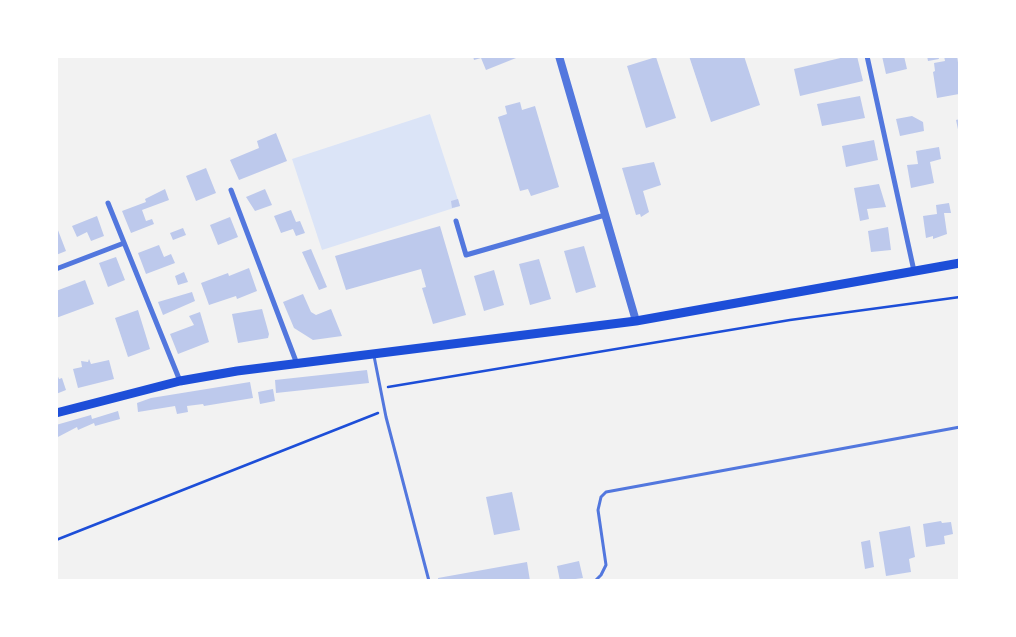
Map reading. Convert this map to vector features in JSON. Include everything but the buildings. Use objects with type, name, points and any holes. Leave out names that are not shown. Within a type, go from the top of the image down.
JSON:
[{"type":"main road","points":[[56,413],[180,381],[297,364],[636,321],[960,263]]},
{"type":"street","points":[[559,56],[636,321]]},
{"type":"street","points":[[868,56],[914,271]]},
{"type":"street","points":[[231,190],[297,364]]},
{"type":"street","points":[[108,203],[180,381]]},
{"type":"street","points":[[456,222],[466,255],[605,215]]},
{"type":"street","points":[[56,269],[124,243]]},
{"type":"lane","points":[[374,355],[380,388],[430,581]]},
{"type":"lane","points":[[595,581],[601,575],[606,565],[598,510],[601,497],[606,492],[960,428]]},
{"type":"path","points":[[380,388],[790,320],[960,297]]},
{"type":"path","points":[[56,540],[380,412]]},
{"type":"shaded area","points":[[430,114],[460,206],[322,250],[292,159]]}]
